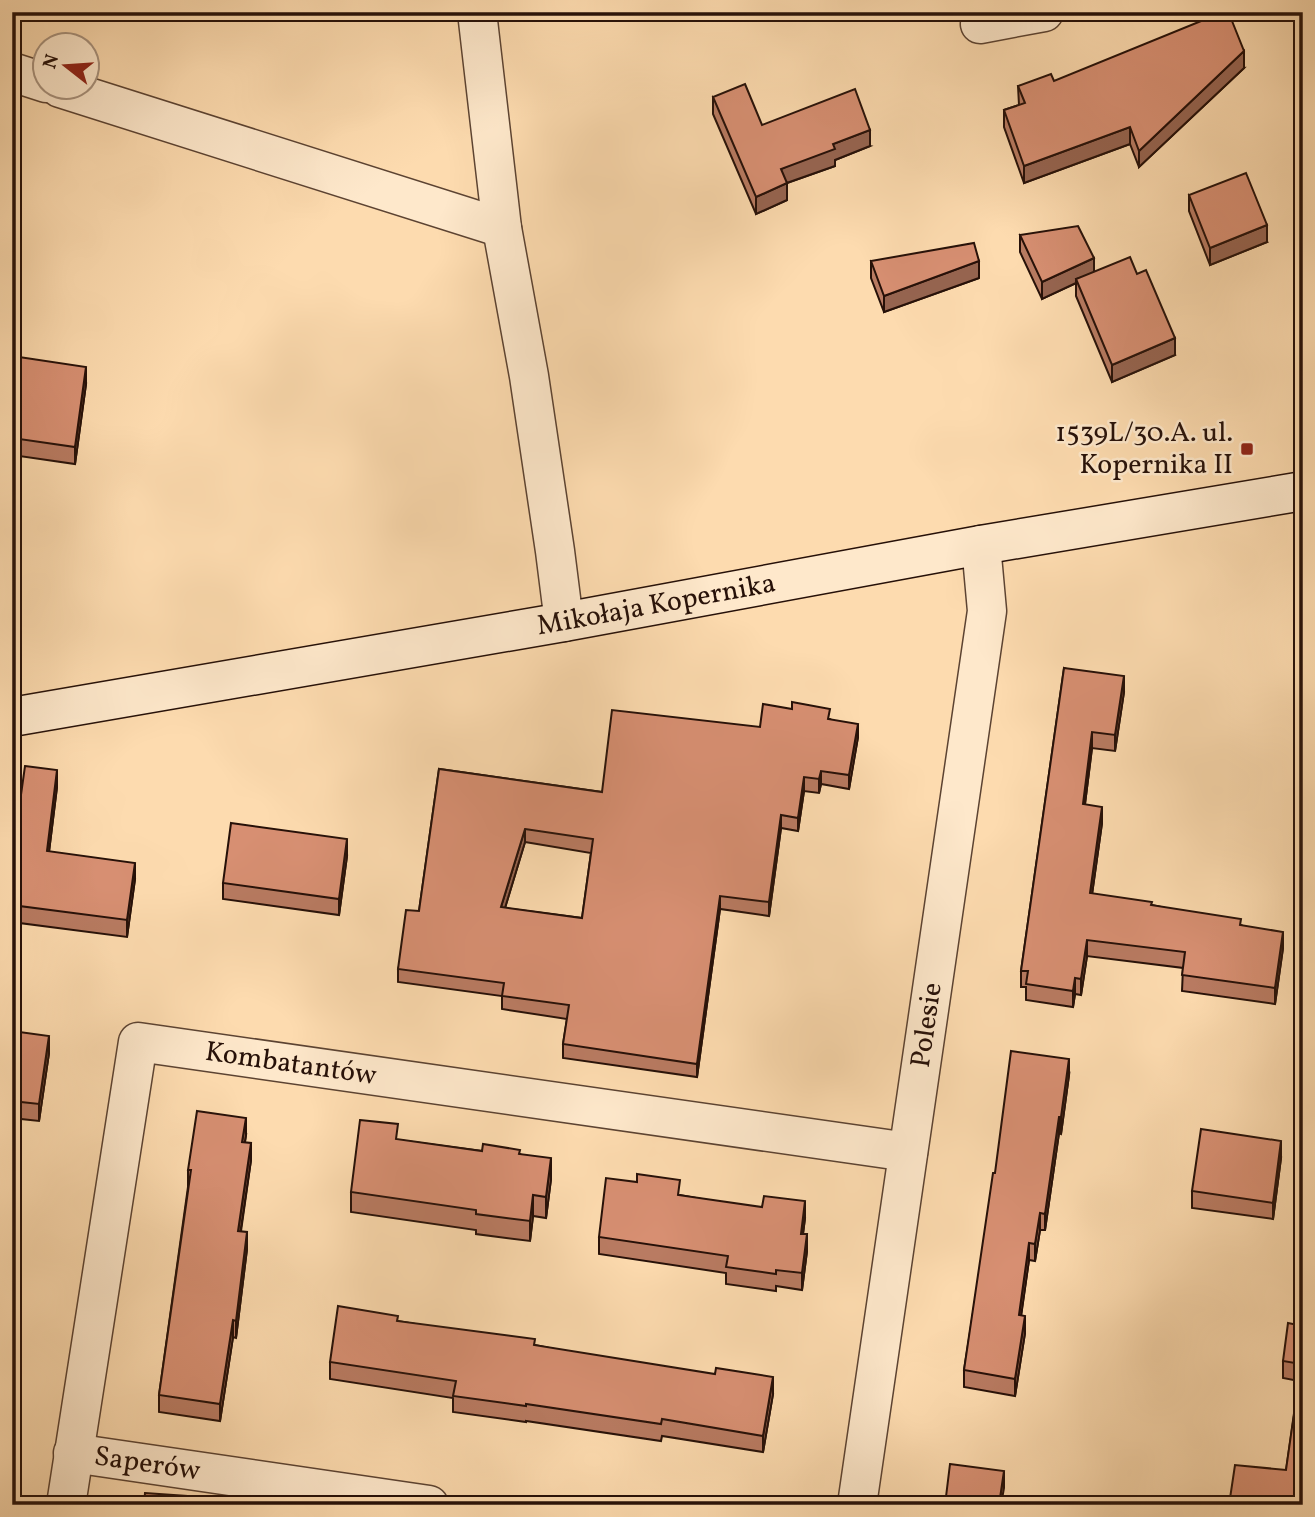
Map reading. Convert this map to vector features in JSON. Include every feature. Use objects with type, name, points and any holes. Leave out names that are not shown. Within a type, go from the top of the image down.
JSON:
[{"type":"street","points":[[477,12],[502,228],[529,376],[564,622]]},
{"type":"street","points":[[980,24],[1044,12]]},
{"type":"street","points":[[12,72],[32,78]]},
{"type":"street","points":[[102,101],[502,228]]},
{"type":"street","name":"Mikołaja Kopernika","points":[[12,717],[564,622],[981,545],[1303,491]]},
{"type":"street","name":"Polesie","points":[[856,1505],[987,611],[981,545]]},
{"type":"street","name":"Kombatantów","points":[[66,1505],[138,1042],[908,1152]]},
{"type":"street","name":"Saperów","points":[[73,1453],[429,1505]]},
{"type":"building","points":[[1230,16],[1244,51],[1139,151],[1130,127],[1024,166],[1004,110],[1025,103],[1018,86],[1051,74],[1054,81],[1206,19]]},
{"type":"building","points":[[745,84],[762,125],[855,89],[870,130],[833,144],[835,149],[781,169],[787,183],[756,197],[713,97]]},
{"type":"building","points":[[1246,173],[1267,225],[1210,248],[1189,195]]},
{"type":"building","points":[[1078,226],[1094,258],[1042,282],[1020,235]]},
{"type":"building","points":[[974,243],[979,261],[884,296],[871,261]]},
{"type":"building","points":[[1130,257],[1137,274],[1146,270],[1175,338],[1112,365],[1076,279]]},
{"type":"building","points":[[19,357],[86,367],[75,447],[12,438],[12,407]]},
{"type":"building","points":[[1064,668],[1124,676],[1115,735],[1092,732],[1083,804],[1102,807],[1090,893],[1241,919],[1240,925],[1283,932],[1275,988],[1182,975],[1185,952],[1087,940],[1081,979],[1075,978],[1073,991],[1026,984],[1028,971],[1021,971]]},
{"type":"building","points":[[792,702],[830,709],[828,719],[858,724],[849,775],[821,771],[819,779],[804,777],[798,818],[781,815],[769,902],[720,896],[697,1064],[563,1044],[569,1005],[502,996],[504,983],[398,969],[406,910],[419,911],[439,769],[602,792],[612,710],[760,727],[763,704],[792,709]],"holes":[[[525,829],[593,839],[582,918],[501,907]]]},
{"type":"building","points":[[25,766],[57,770],[47,851],[135,863],[127,920],[12,905],[12,859]]},
{"type":"building","points":[[231,823],[347,839],[339,899],[223,883]]},
{"type":"building","points":[[12,1031],[49,1036],[39,1104],[12,1101]]},
{"type":"building","points":[[1011,1051],[1069,1059],[1045,1214],[1040,1213],[1035,1244],[1029,1243],[1019,1315],[1025,1316],[1015,1379],[964,1370]]},
{"type":"building","points":[[197,1111],[246,1118],[242,1142],[251,1143],[238,1231],[247,1232],[236,1321],[233,1320],[220,1404],[159,1395]]},
{"type":"building","points":[[360,1120],[398,1124],[396,1139],[482,1151],[483,1144],[520,1150],[519,1154],[551,1158],[546,1197],[533,1195],[530,1221],[476,1214],[476,1210],[351,1192]]},
{"type":"building","points":[[1201,1129],[1281,1141],[1273,1203],[1192,1191]]},
{"type":"building","points":[[12,1169],[19,1171],[12,1219]]},
{"type":"building","points":[[637,1174],[680,1180],[678,1195],[762,1207],[764,1196],[805,1201],[801,1234],[807,1234],[802,1273],[776,1270],[776,1274],[726,1267],[728,1256],[599,1237],[606,1178],[637,1182]]},
{"type":"building","points":[[338,1306],[398,1316],[397,1321],[535,1339],[534,1345],[715,1374],[716,1368],[773,1377],[763,1436],[662,1419],[661,1424],[453,1396],[456,1381],[330,1362]]},
{"type":"building","points":[[1288,1323],[1303,1326],[1303,1505],[1229,1505],[1235,1465],[1286,1470],[1301,1364],[1283,1361]]},
{"type":"building","points":[[950,1464],[1004,1471],[999,1505],[945,1505]]},
{"type":"building","points":[[145,1493],[201,1497],[200,1505],[144,1505]]},
{"type":"place","name":"1539L/30.A. ul. Kopernika II","points":[[1247,449]]}]
